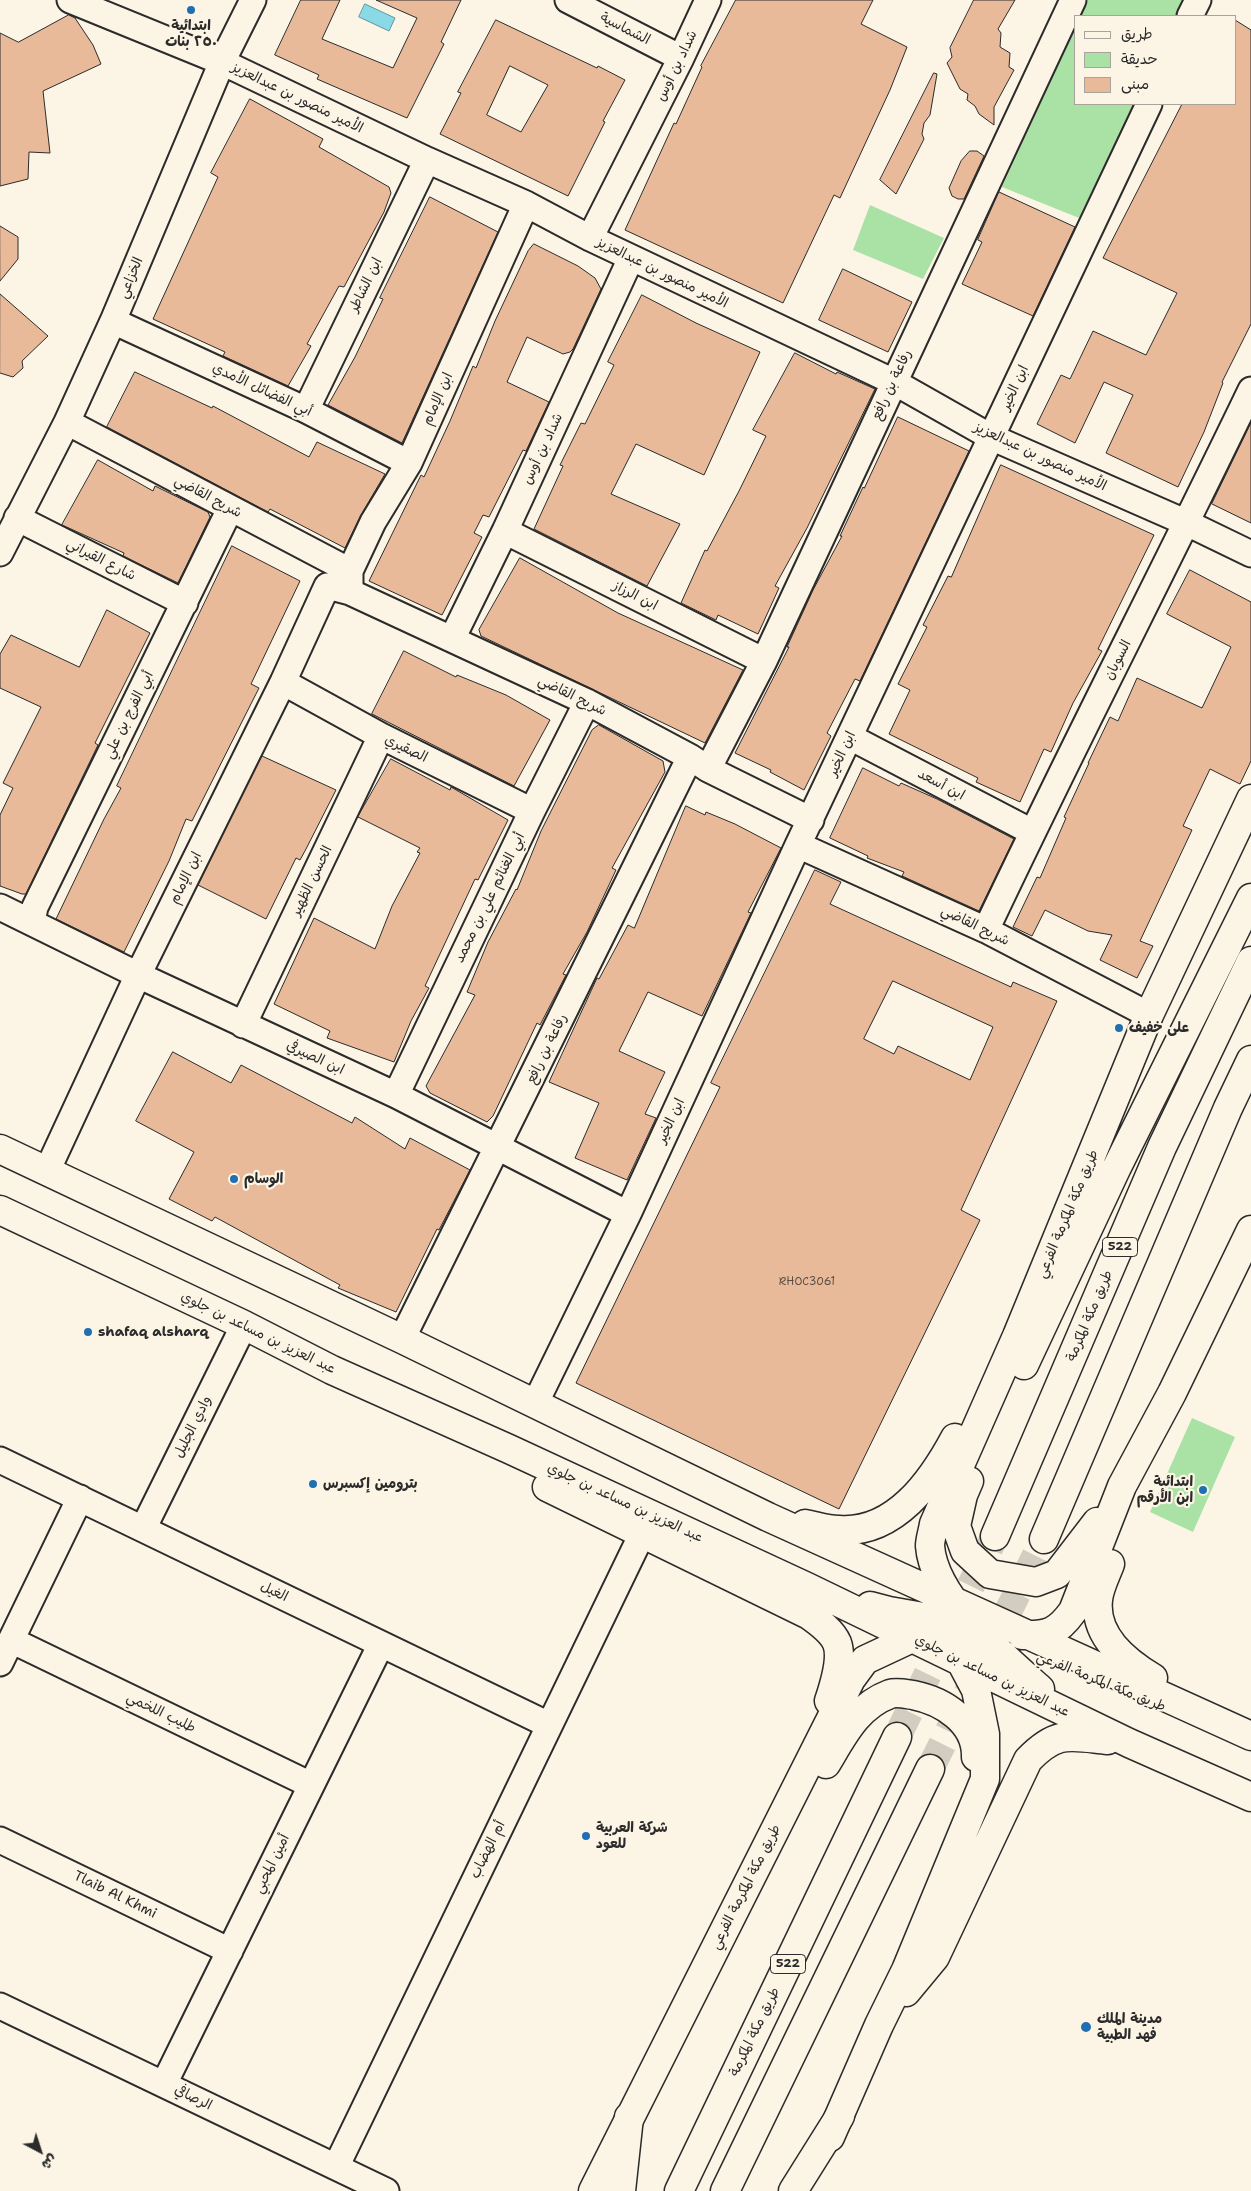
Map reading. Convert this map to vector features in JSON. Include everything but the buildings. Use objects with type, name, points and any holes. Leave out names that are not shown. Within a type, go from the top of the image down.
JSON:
[{"type":"main road","name":"طريق مكة المكرمة الفرعي","points":[[1065,1712],[993,1646],[955,1603],[936,1572],[930,1546],[934,1524],[1017,1336],[1149,1015],[1251,799]]},
{"type":"main road","points":[[1122,1486],[1094,1528],[1058,1574],[1036,1582],[990,1574],[965,1551],[956,1526],[963,1495],[1117,1167],[1251,898]]},
{"type":"main road","name":"طريق مكة المكرمة","points":[[995,1536],[1162,1147],[1251,961]]},
{"type":"main road","points":[[1044,1539],[1228,1108],[1251,1060]]},
{"type":"main road","points":[[0,1149],[402,1339],[768,1518],[1243,1733]]},
{"type":"main road","points":[[1040,1280],[1117,1167]]},
{"type":"main road","name":"عبد العزيز بن مساعد بن جلوي","points":[[0,1210],[244,1325],[332,1370],[508,1449],[807,1588],[1130,1743],[1251,1797]]},
{"type":"main road","name":"طريق مكة المكرمة الفرعي","points":[[593,2191],[851,1679],[864,1660],[937,1626],[974,1626],[1026,1635],[1049,1632],[1059,1628],[1073,1611],[1122,1486],[1172,1393],[1251,1230]]},
{"type":"main road","points":[[768,1518],[840,1530],[866,1527],[885,1519],[903,1507],[924,1488],[939,1467],[974,1403],[1017,1336]]},
{"type":"main road","points":[[508,1449],[548,1488],[809,1615],[826,1628],[837,1644],[838,1677],[750,1879]]},
{"type":"main road","points":[[1122,1486],[1120,1529],[1098,1599],[1098,1618],[1117,1653],[1130,1664],[1243,1733]]},
{"type":"main road","points":[[805,2191],[840,2116],[878,2025],[906,1970],[985,1779],[985,1734],[976,1690],[962,1662],[937,1626],[878,1568]]},
{"type":"main road","name":"طريق مكة المكرمة الفرعي","points":[[807,1588],[889,1611],[993,1646],[1033,1655],[1138,1700],[1243,1733]]},
{"type":"main road","points":[[750,1879],[858,1713],[892,1693],[909,1694],[930,1700],[958,1716],[974,1739],[976,1754],[974,1771],[887,1984],[878,2025]]},
{"type":"main road","points":[[878,2025],[935,1957],[1028,1760],[1044,1744],[1067,1736],[1130,1743]]},
{"type":"main road","name":"طريق مكة المكرمة","points":[[679,2191],[897,1737]]},
{"type":"main road","points":[[724,2191],[930,1769]]},
{"type":"main road","points":[[793,2191],[840,2116]]},
{"type":"main road","points":[[621,2191],[629,2117]]},
{"type":"street","name":"الأمير منصور بن عبدالعزيز","points":[[70,0],[222,62],[427,160],[526,204],[631,258],[894,382],[991,437],[1187,523],[1251,554]]},
{"type":"street","name":"الخزاعي","points":[[0,553],[67,422],[113,321],[222,62],[253,0]]},
{"type":"street","name":"الشماسية","points":[[568,0],[681,58]]},
{"type":"street","name":"شداد بن أوس","points":[[590,238],[681,58],[708,0]]},
{"type":"street","name":"رفاعة بن رافع","points":[[402,1339],[498,1149],[699,763],[764,661],[1073,0]]},
{"type":"street","points":[[1190,15],[1198,0]]},
{"type":"street","name":"ابن الخير","points":[[535,1404],[628,1214],[798,845],[1149,105]]},
{"type":"street","name":"ابن الشاطر","points":[[306,410],[427,160]]},
{"type":"street","name":"ابن الإمام","points":[[350,582],[373,522],[410,463],[526,204]]},
{"type":"street","name":"شداد بن أوس","points":[[452,639],[505,531],[631,258]]},
{"type":"street","name":"أبي الفضائل الأمدي","points":[[113,321],[306,410],[410,463]]},
{"type":"street","name":"السوبان","points":[[986,930],[1032,832],[1187,523],[1251,390]]},
{"type":"street","name":"شريح القاضي","points":[[67,422],[230,509],[350,582],[452,639],[587,702],[699,763],[810,820]]},
{"type":"street","name":"أبي الفرج بن علي","points":[[32,922],[35,907],[230,509]]},
{"type":"street","name":"شارع القيراني","points":[[17,518],[185,603]]},
{"type":"street","name":"ابن الرزاز","points":[[505,531],[764,661]]},
{"type":"street","name":"شريح القاضي","points":[[327,586],[350,582]]},
{"type":"street","name":"ابن الإمام","points":[[47,1171],[138,975],[284,682],[327,586]]},
{"type":"street","name":"الصقيري","points":[[284,682],[381,736],[532,811]]},
{"type":"street","name":"أبي الغنائم علي بن محمد","points":[[396,1095],[532,811],[587,702]]},
{"type":"street","name":"الحسن الظهير","points":[[243,1025],[381,736]]},
{"type":"street","name":"ابن أسعد","points":[[850,737],[1032,832]]},
{"type":"street","name":"شريح القاضي","points":[[798,845],[986,930],[1149,1015]]},
{"type":"street","name":"ابن الصيرفي","points":[[0,907],[243,1025],[396,1095],[628,1214]]},
{"type":"street","name":"وادي الجليل","points":[[143,1529],[244,1325]]},
{"type":"street","name":"الغيل","points":[[0,1460],[549,1724]]},
{"type":"street","points":[[0,1664],[80,1498]]},
{"type":"street","name":"أم الهضاب","points":[[336,2167],[642,1534]]},
{"type":"street","name":"طليب اللخمي","points":[[11,1640],[311,1785]]},
{"type":"street","name":"أمين المحبي","points":[[164,2084],[381,1644]]},
{"type":"street","name":"Tlaib Al Khmi","points":[[0,1840],[230,1951]]},
{"type":"street","name":"الرصافي","points":[[0,2006],[386,2191]]},
{"type":"green space","points":[[1088,0],[1185,0],[1178,15],[1081,15]]},
{"type":"green space","points":[[1074,31],[1074,105],[1135,105],[1079,218],[1002,187]]},
{"type":"green space","points":[[870,205],[944,238],[923,279],[853,250]]},
{"type":"green space","points":[[1192,1418],[1235,1437],[1193,1532],[1150,1512]]},
{"type":"water","points":[[365,4],[395,18],[389,31],[359,17]]},
{"type":"tunnel","points":[[897,1737],[995,1536]]},
{"type":"tunnel","points":[[930,1769],[1044,1539]]},
{"type":"place","name":"ابتدائية ٢٥٠ بنات","points":[[191,10]]},
{"type":"place","name":"على خفيف","points":[[1119,1028]]},
{"type":"place","name":"الوسام","points":[[234,1179]]},
{"type":"place","name":"shafaq alsharq","points":[[88,1332]]},
{"type":"place","name":"بترومين إكسبرس","points":[[313,1484]]},
{"type":"place","name":"ابتدائية ابن الأرقم","points":[[1203,1490]]},
{"type":"place","name":"شركة العربية للعود","points":[[586,1836]]},
{"type":"place","name":"مدينة الملك فهد الطبية","points":[[1086,2027]]}]
